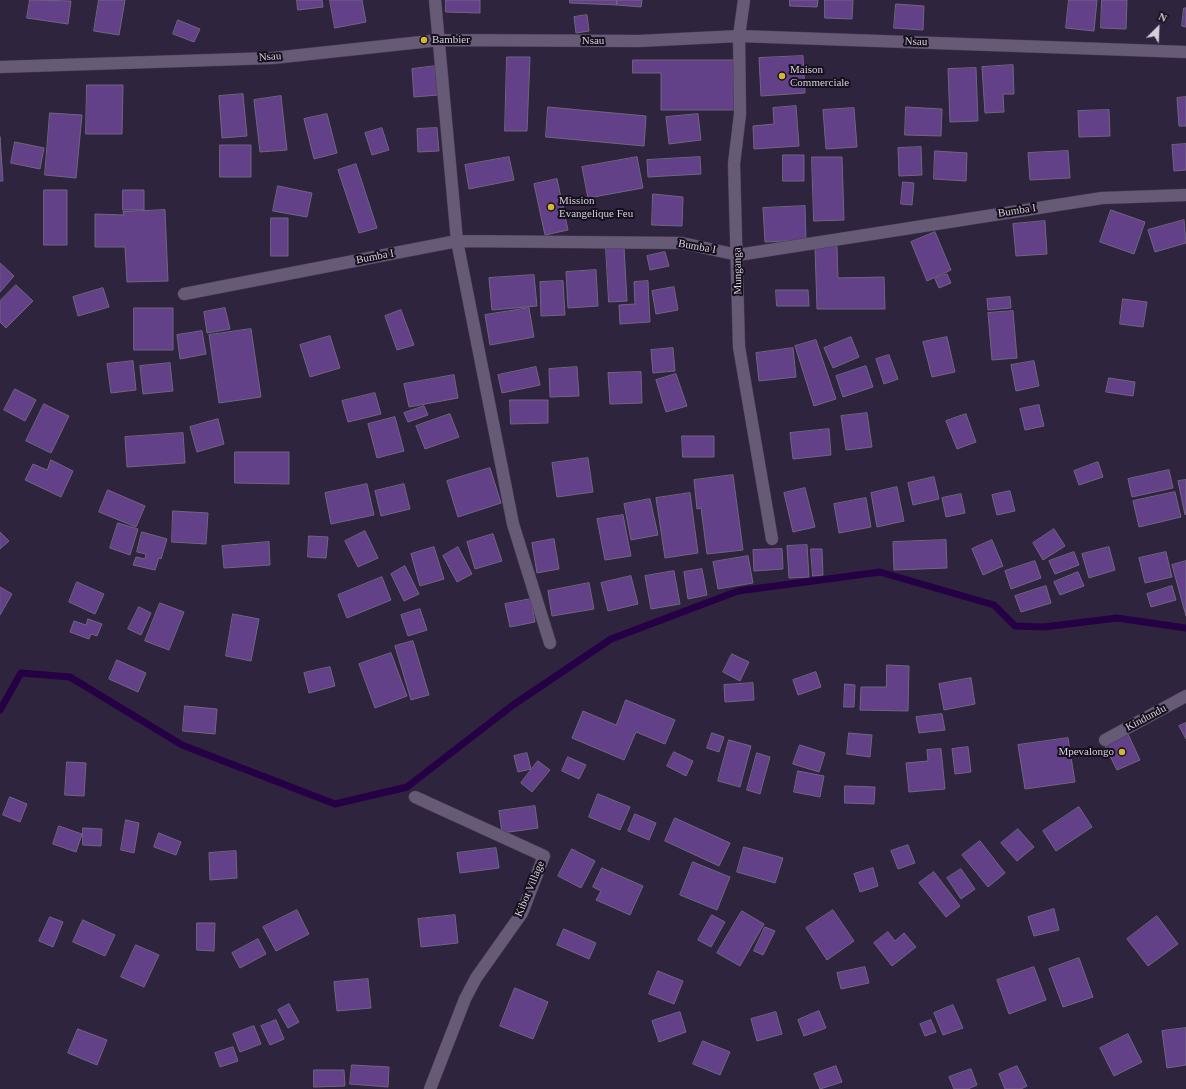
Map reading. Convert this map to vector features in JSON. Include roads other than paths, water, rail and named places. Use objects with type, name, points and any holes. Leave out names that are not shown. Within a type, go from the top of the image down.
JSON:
[{"type":"street","points":[[435,0],[440,40],[457,241],[513,524],[550,643]]},
{"type":"street","name":"Munganga","points":[[744,0],[740,36],[740,114],[734,164],[738,255],[739,347],[772,539]]},
{"type":"street","name":"Nsau","points":[[0,67],[273,58],[440,40],[639,41],[740,36],[1186,52]]},
{"type":"street","name":"Bumba I","points":[[184,294],[457,241],[682,243],[738,255],[1102,198],[1186,195]]},
{"type":"street","name":"Kindundu","points":[[1105,740],[1186,696]]},
{"type":"street","name":"Kibot Village","points":[[415,797],[544,856],[522,913],[476,978],[464,999],[430,1089]]},
{"type":"waterway","points":[[0,710],[21,673],[70,677],[182,745],[335,804],[407,787],[513,705],[611,639],[738,591],[880,572],[994,605],[1015,626],[1044,627],[1117,618],[1186,628]]},
{"type":"place","name":"Bambier","points":[[424,40]]},
{"type":"place","name":"Maison Commerciale","points":[[782,76]]},
{"type":"place","name":"Mission Evangelique Feu","points":[[551,207]]},
{"type":"place","name":"Mpevalongo","points":[[1122,752]]}]
